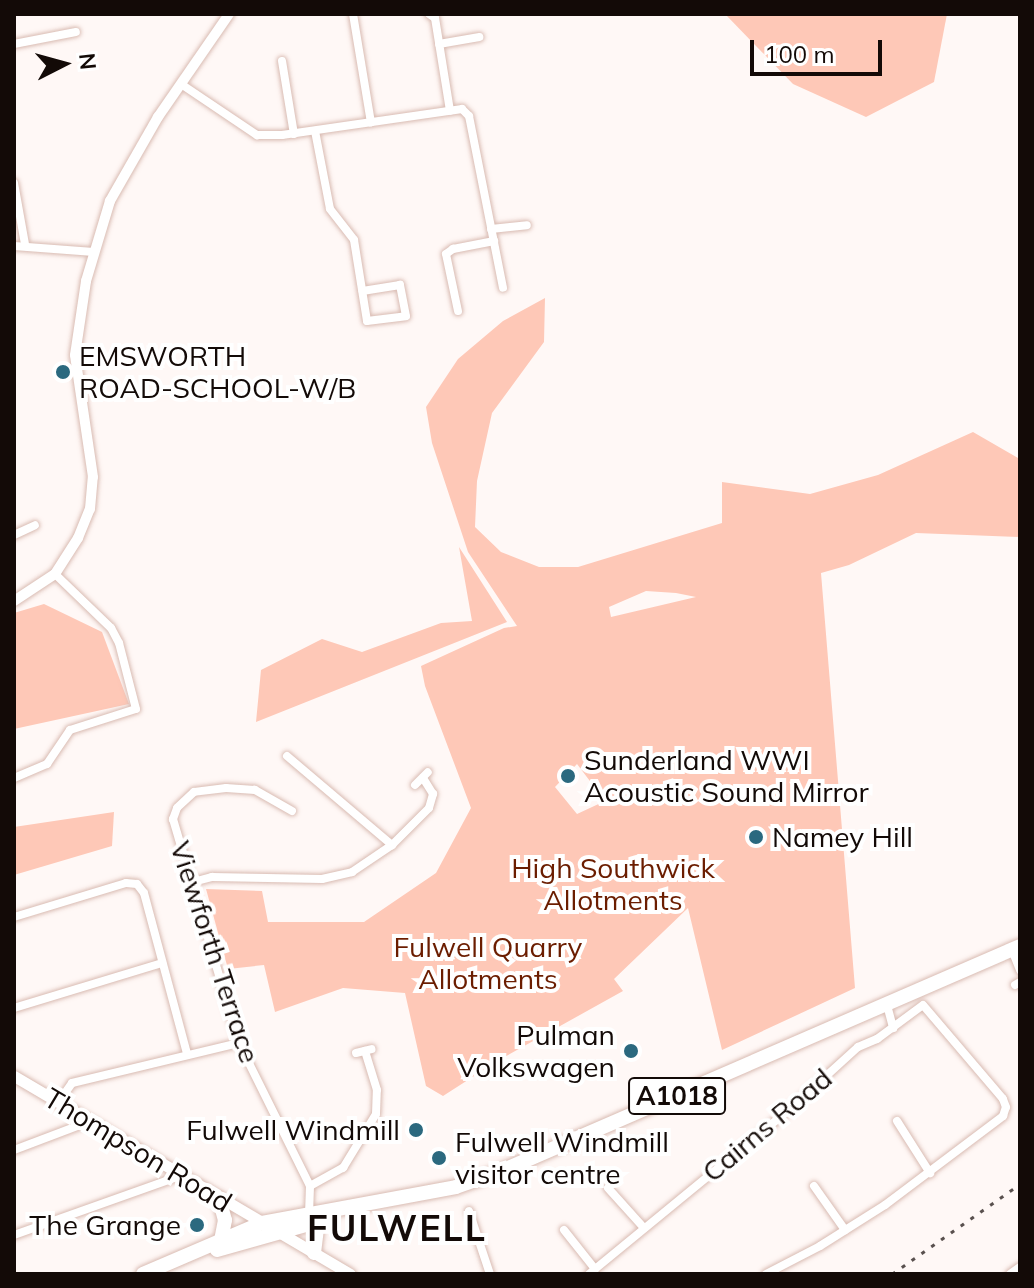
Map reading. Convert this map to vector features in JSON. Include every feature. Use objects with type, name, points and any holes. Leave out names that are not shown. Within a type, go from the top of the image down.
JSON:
[{"type":"highway","name":"A1018","points":[[143,1274],[262,1223],[314,1218],[456,1187],[506,1169],[1016,948]]},
{"type":"highway","points":[[219,1198],[225,1220],[221,1241]]},
{"type":"highway","name":"A1018","points":[[187,1257],[282,1234],[314,1218]]},
{"type":"highway","points":[[314,1218],[314,1253]]},
{"type":"main road","name":"Thompson Road","points":[[14,1076],[347,1273]]},
{"type":"street","points":[[14,601],[55,574],[78,538],[90,509],[92,468],[75,355],[79,317],[110,201],[131,160],[229,14]]},
{"type":"street","points":[[353,14],[371,123]]},
{"type":"street","points":[[434,15],[450,111]]},
{"type":"street","points":[[14,44],[76,32]]},
{"type":"street","points":[[439,44],[479,37]]},
{"type":"street","points":[[282,61],[294,134]]},
{"type":"street","points":[[181,84],[257,135],[294,134],[462,109],[469,116],[503,288]]},
{"type":"street","points":[[315,131],[324,194],[330,209],[354,240],[362,291],[367,321],[406,316],[400,285],[362,291]]},
{"type":"street","points":[[14,183],[25,244]]},
{"type":"street","points":[[491,229],[527,225]]},
{"type":"street","points":[[458,311],[446,254],[453,249],[494,241]]},
{"type":"street","points":[[14,246],[25,244],[94,252]]},
{"type":"street","points":[[14,535],[35,525]]},
{"type":"street","points":[[14,778],[47,764],[70,730],[136,709],[119,643],[111,628],[55,574]]},
{"type":"street","points":[[287,756],[392,845]]},
{"type":"street","points":[[193,882],[212,877],[260,880],[341,876],[392,845],[432,803],[432,787],[426,775],[415,785]]},
{"type":"street","name":"Viewforth Terrace","points":[[292,811],[255,790],[226,788],[194,792],[177,808],[173,819],[239,1043],[310,1186],[314,1218]]},
{"type":"street","points":[[14,917],[126,883],[137,884],[144,893],[187,1053]]},
{"type":"street","points":[[1016,948],[1020,970]]},
{"type":"street","points":[[14,1008],[162,963]]},
{"type":"street","points":[[766,1274],[845,1230],[930,1173],[1003,1116],[1006,1107],[1003,1099],[923,1005],[923,989]]},
{"type":"street","points":[[887,1005],[893,1028]]},
{"type":"street","name":"Cairns Road","points":[[592,1271],[792,1107],[858,1047],[893,1028],[923,1005]]},
{"type":"street","points":[[58,1103],[72,1083],[239,1043]]},
{"type":"street","points":[[310,1186],[350,1160],[376,1114],[377,1090],[364,1051]]},
{"type":"street","points":[[897,1121],[930,1173]]},
{"type":"street","points":[[14,1150],[88,1122]]},
{"type":"street","points":[[14,1235],[180,1176]]},
{"type":"street","points":[[814,1186],[845,1230]]},
{"type":"street","points":[[608,1188],[644,1228]]},
{"type":"street","points":[[469,1211],[490,1274]]},
{"type":"street","points":[[564,1230],[592,1271]]},
{"type":"street","points":[[1010,1274],[1020,1267]]},
{"type":"green space","points":[[725,14],[947,14],[934,82],[866,117],[793,84]]},
{"type":"green space","points":[[545,298],[544,342],[492,413],[477,481],[475,527],[501,552],[539,567],[578,567],[722,523],[722,482],[810,494],[878,475],[973,432],[1018,458],[1020,537],[916,533],[849,565],[821,573],[855,988],[722,1050],[688,908],[614,979],[623,991],[499,1060],[443,1096],[426,1086],[405,993],[343,988],[275,1012],[264,965],[228,969],[206,889],[262,891],[268,922],[364,922],[436,873],[471,808],[425,686],[421,666],[504,628],[517,626],[468,552],[432,443],[426,407],[458,359],[503,321]],"holes":[[[646,591],[676,593],[696,597],[611,617],[609,607]],[[577,764],[605,801],[577,814],[555,787]]]},
{"type":"green space","points":[[459,547],[507,622],[256,722],[261,670],[322,639],[362,652],[441,623],[472,621]]},
{"type":"green space","points":[[44,604],[102,632],[129,704],[14,729],[14,613]]},
{"type":"green space","points":[[114,812],[112,846],[14,875],[14,827]]},
{"type":"railway","points":[[892,1274],[1020,1184]]},
{"type":"place","name":"EMSWORTH ROAD-SCHOOL-W/B","points":[[63,372]]},
{"type":"place","name":"Sunderland WWI Acoustic Sound Mirror","points":[[568,776]]},
{"type":"place","name":"Namey Hill","points":[[756,837]]},
{"type":"place","name":"Pulman Volkswagen","points":[[631,1051]]},
{"type":"place","name":"Fulwell Windmill","points":[[416,1130]]},
{"type":"place","name":"Fulwell Windmill visitor centre","points":[[439,1158]]},
{"type":"place","name":"The Grange","points":[[197,1225]]},
{"type":"district","name":"FULWELL","points":[[397,1228]]},
{"type":"park label","name":"High Southwick Allotments","points":[[613,884]]},
{"type":"park label","name":"Fulwell Quarry Allotments","points":[[488,963]]}]
